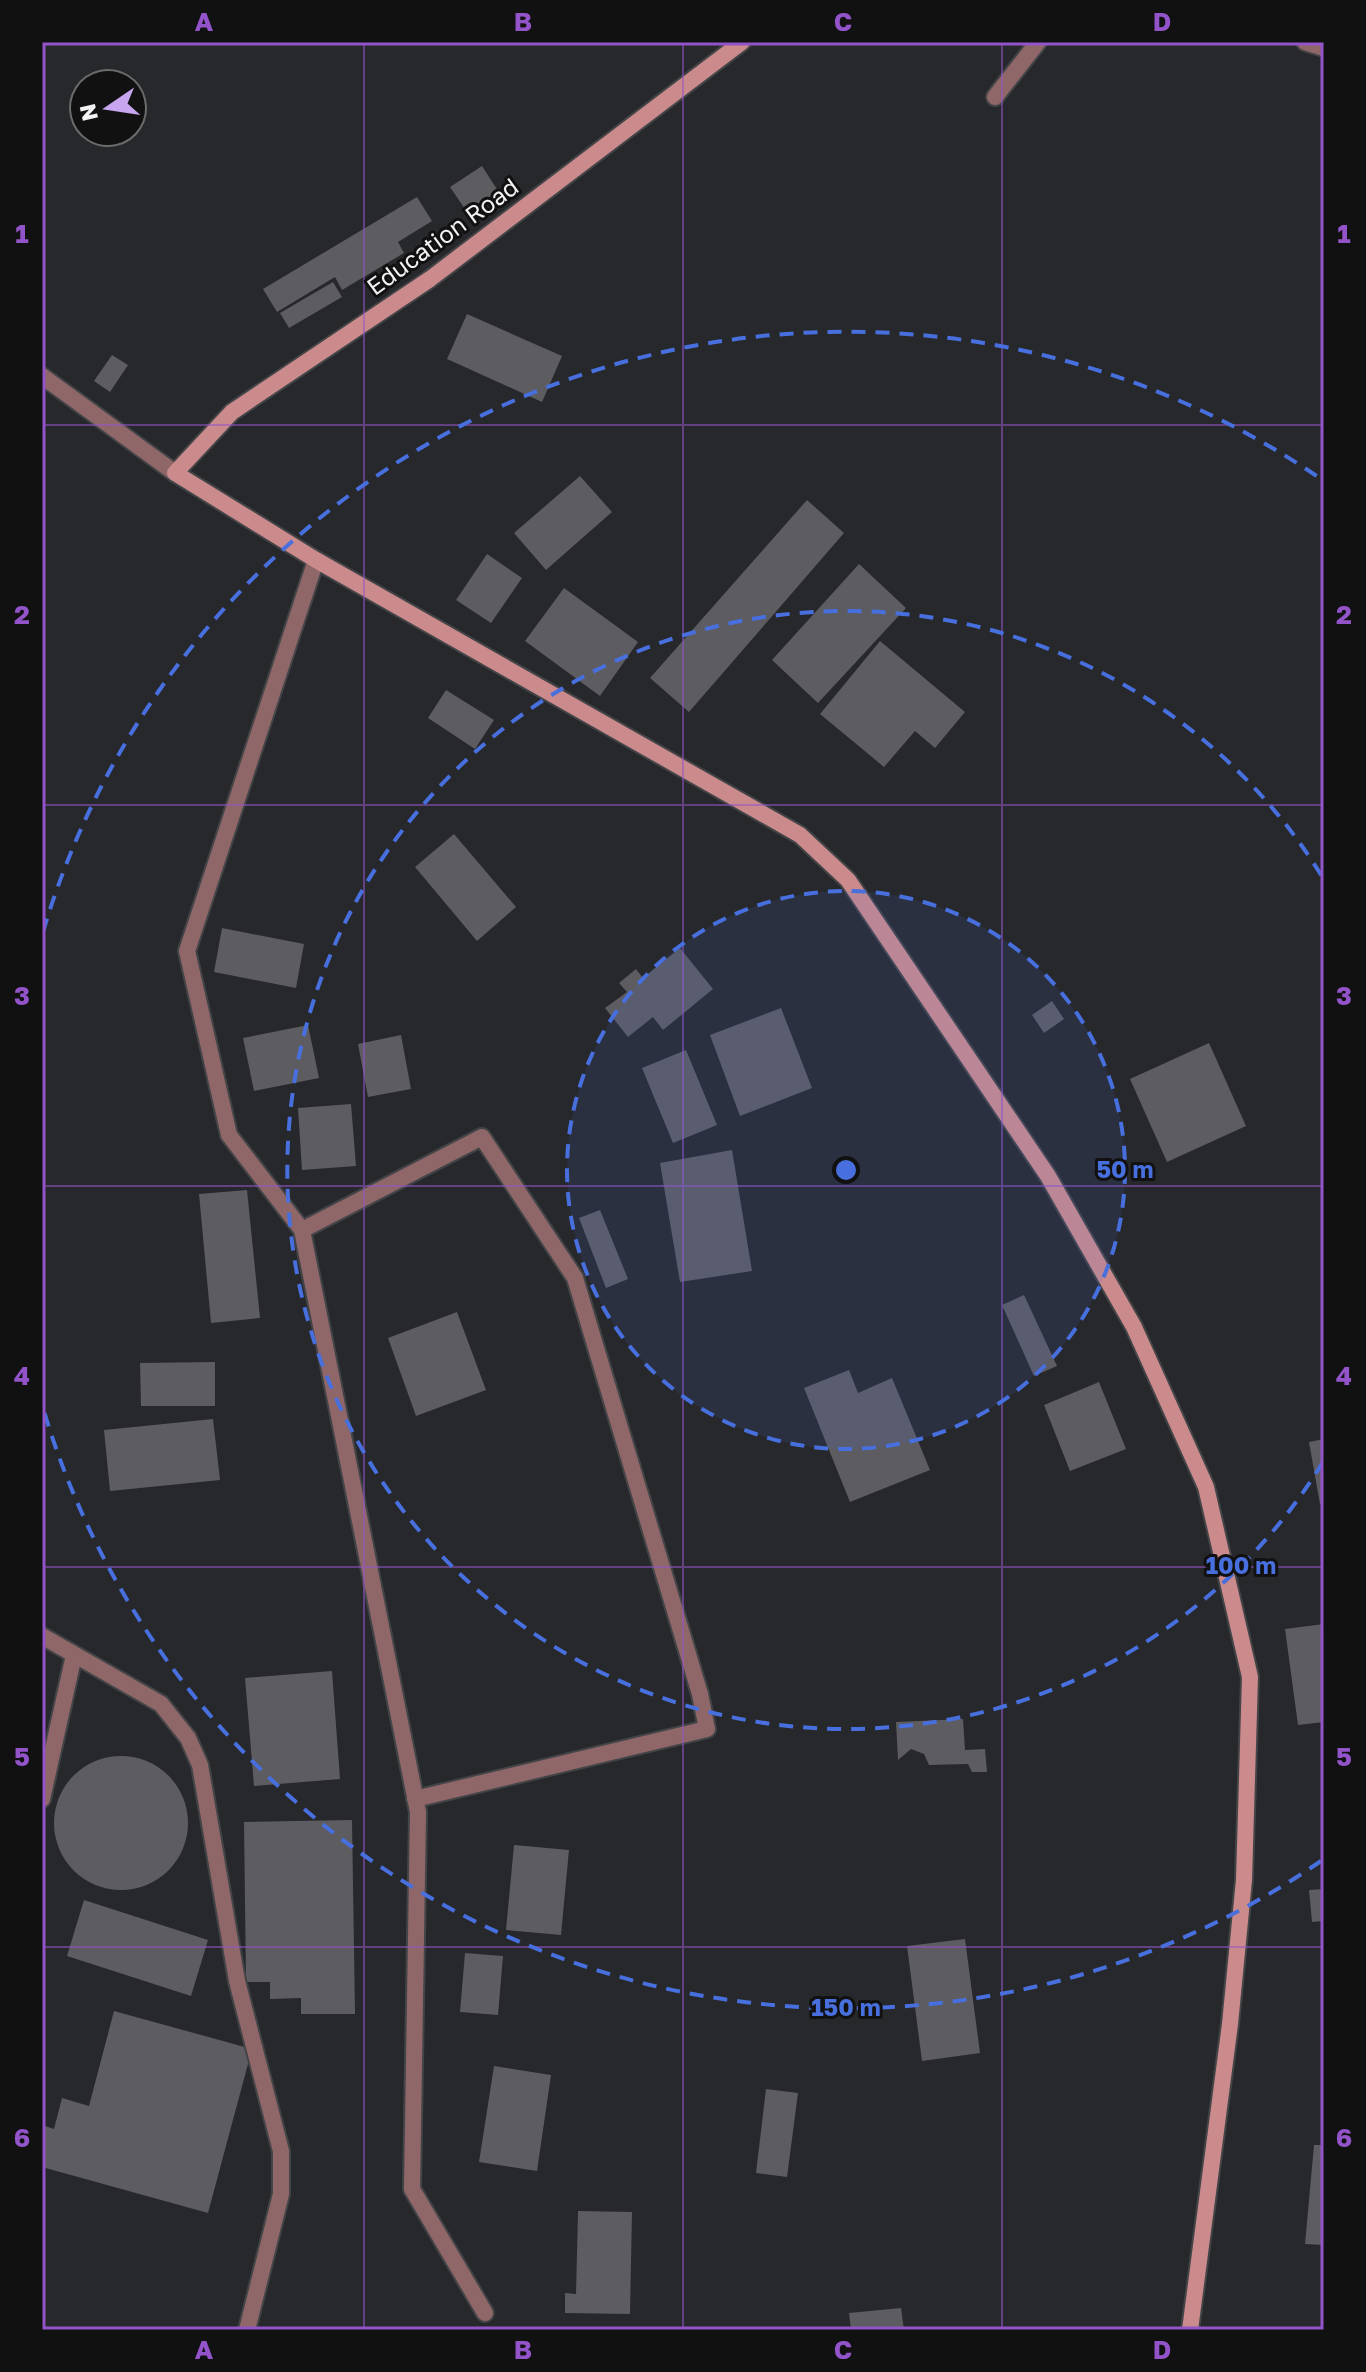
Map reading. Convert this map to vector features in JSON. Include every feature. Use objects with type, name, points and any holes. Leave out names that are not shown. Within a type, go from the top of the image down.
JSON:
[{"type":"street","name":"Education Road","points":[[175,473],[232,412],[430,279],[742,42]]},
{"type":"street","points":[[995,97],[1038,42]]},
{"type":"street","points":[[1305,42],[1324,48]]},
{"type":"street","points":[[42,376],[175,473],[316,560],[800,835],[848,880],[1048,1176],[1134,1327],[1206,1487],[1250,1677],[1244,1880],[1230,2024],[1190,2330]]},
{"type":"street","points":[[316,560],[187,951],[229,1135],[302,1230],[415,1799],[412,2189],[485,2313]]},
{"type":"street","points":[[302,1230],[482,1137],[575,1278],[700,1694],[707,1729],[415,1799]]},
{"type":"street","points":[[42,1636],[161,1704],[188,1738],[200,1765],[237,1981],[281,2151],[281,2194],[247,2330]]},
{"type":"street","points":[[42,1799],[74,1655]]},
{"type":"building","points":[[482,166],[500,194],[469,215],[450,187]]},
{"type":"building","points":[[417,197],[432,221],[398,242],[404,253],[342,290],[335,277],[277,312],[263,289]]},
{"type":"building","points":[[333,282],[342,297],[289,328],[280,313]]},
{"type":"building","points":[[467,314],[562,356],[542,402],[447,359]]},
{"type":"building","points":[[112,355],[128,365],[110,392],[94,381]]},
{"type":"building","points":[[580,476],[612,512],[546,570],[514,533]]},
{"type":"building","points":[[807,500],[844,533],[689,712],[650,678]]},
{"type":"building","points":[[487,554],[522,578],[491,623],[456,600]]},
{"type":"building","points":[[859,564],[906,608],[818,703],[772,660]]},
{"type":"building","points":[[564,588],[638,642],[600,696],[525,641]]},
{"type":"building","points":[[880,641],[965,712],[935,748],[915,731],[884,767],[820,714]]},
{"type":"building","points":[[446,690],[494,720],[475,749],[428,718]]},
{"type":"building","points":[[454,834],[516,907],[477,941],[415,867]]},
{"type":"building","points":[[222,928],[304,944],[296,988],[214,972]]},
{"type":"building","points":[[680,948],[713,989],[663,1030],[653,1017],[628,1037],[605,1008],[627,992],[619,983],[636,969],[643,978]]},
{"type":"building","points":[[1052,1001],[1064,1019],[1044,1033],[1032,1015]]},
{"type":"building","points":[[781,1008],[812,1088],[740,1116],[710,1035]]},
{"type":"building","points":[[308,1025],[319,1078],[254,1091],[243,1038]]},
{"type":"building","points":[[401,1035],[411,1089],[368,1097],[358,1044]]},
{"type":"building","points":[[1209,1043],[1246,1126],[1167,1162],[1130,1079]]},
{"type":"building","points":[[686,1050],[717,1125],[673,1143],[642,1068]]},
{"type":"building","points":[[351,1104],[356,1166],[302,1170],[298,1108]]},
{"type":"building","points":[[732,1150],[752,1271],[680,1282],[660,1163]]},
{"type":"building","points":[[247,1190],[260,1318],[211,1323],[199,1194]]},
{"type":"building","points":[[600,1210],[628,1279],[606,1288],[579,1218]]},
{"type":"building","points":[[1024,1295],[1057,1366],[1034,1376],[1002,1305]]},
{"type":"building","points":[[457,1312],[486,1390],[416,1416],[388,1338]]},
{"type":"building","points":[[215,1362],[215,1406],[141,1406],[140,1363]]},
{"type":"building","points":[[849,1370],[858,1393],[892,1378],[930,1470],[850,1502],[804,1388]]},
{"type":"building","points":[[1099,1382],[1126,1449],[1070,1471],[1044,1405]]},
{"type":"building","points":[[213,1419],[220,1480],[110,1491],[104,1430]]},
{"type":"building","points":[[1324,1439],[1324,1503],[1320,1504],[1309,1442]]},
{"type":"building","points":[[1324,1624],[1324,1722],[1298,1725],[1285,1629]]},
{"type":"building","points":[[332,1671],[340,1779],[254,1786],[245,1678]]},
{"type":"building","points":[[963,1719],[965,1750],[985,1749],[987,1772],[972,1772],[968,1764],[929,1765],[924,1754],[911,1749],[898,1760],[896,1722]]},
{"type":"building","points":[[121,1756],[146,1761],[168,1776],[183,1798],[188,1823],[183,1848],[168,1870],[146,1885],[121,1890],[96,1885],[74,1870],[59,1848],[54,1823],[59,1798],[74,1776],[96,1761]]},
{"type":"building","points":[[352,1820],[355,2014],[301,2014],[301,1998],[270,1999],[270,1982],[246,1982],[244,1822]]},
{"type":"building","points":[[514,1845],[569,1850],[561,1935],[506,1930]]},
{"type":"building","points":[[1324,1889],[1324,1921],[1312,1922],[1309,1890]]},
{"type":"building","points":[[84,1900],[208,1940],[191,1996],[67,1956]]},
{"type":"building","points":[[965,1939],[980,2053],[922,2061],[907,1946]]},
{"type":"building","points":[[465,1953],[503,1956],[498,2015],[460,2012]]},
{"type":"building","points":[[114,2011],[252,2049],[208,2213],[42,2167],[42,2125],[54,2129],[62,2098],[89,2106]]},
{"type":"building","points":[[494,2066],[551,2075],[537,2171],[479,2162]]},
{"type":"building","points":[[766,2089],[798,2093],[787,2177],[756,2173]]},
{"type":"building","points":[[1314,2145],[1324,2145],[1324,2245],[1305,2244]]},
{"type":"building","points":[[578,2211],[632,2212],[630,2314],[565,2313],[565,2293],[576,2294]]},
{"type":"building","points":[[901,2308],[904,2330],[851,2330],[849,2313]]}]
